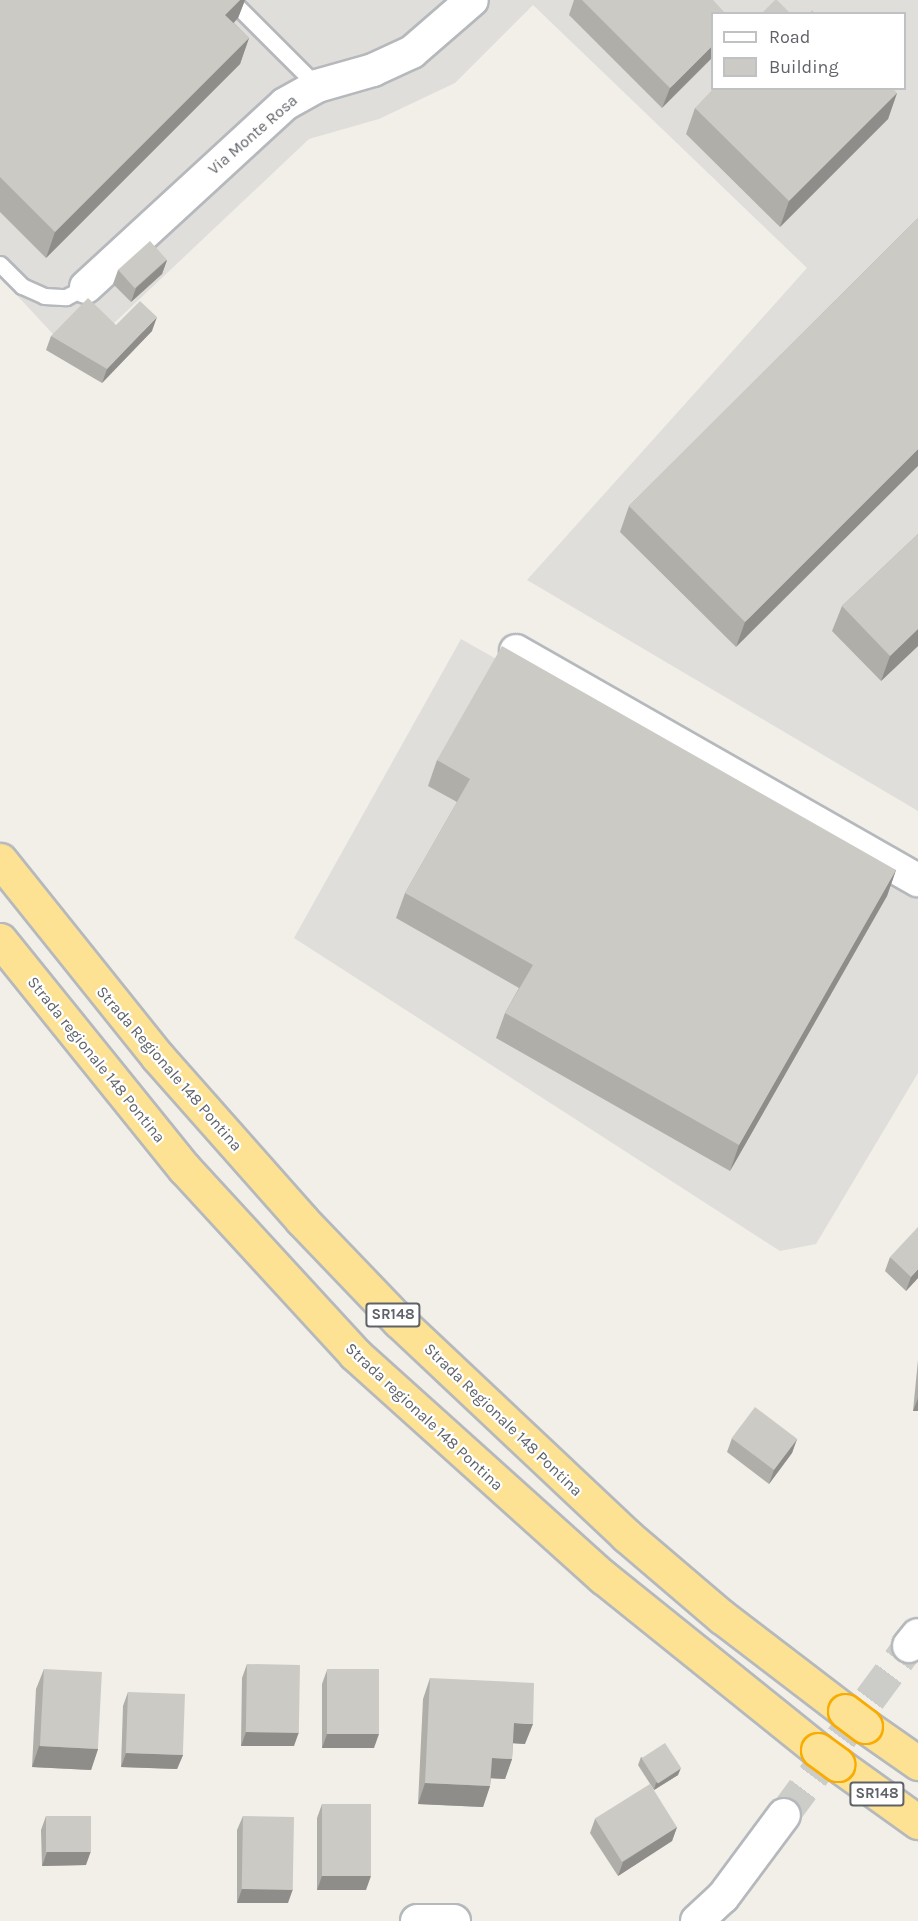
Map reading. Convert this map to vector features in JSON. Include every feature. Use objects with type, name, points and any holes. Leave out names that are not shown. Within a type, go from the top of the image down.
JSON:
[{"type":"highway","name":"Strada Regionale 148 Pontina","points":[[0,860],[156,1056],[302,1220],[399,1321],[627,1536],[722,1617],[855,1719],[918,1763]]},
{"type":"highway","name":"Strada regionale 148 Pontina","points":[[0,940],[185,1169],[355,1354],[603,1578],[828,1757],[918,1822]]},
{"type":"street","name":"Via Monte Rosa","points":[[86,287],[279,109],[317,86],[373,70],[412,52],[472,0]]},
{"type":"street","points":[[516,651],[918,880]]},
{"type":"street","points":[[697,1921],[723,1897],[784,1815]]},
{"type":"street","points":[[417,1921],[454,1921]]},
{"type":"lane","points":[[231,0],[317,86]]},
{"type":"lane","points":[[0,264],[22,286],[44,296],[66,297],[86,287]]},
{"type":"shaded area","points":[[0,0],[918,0],[918,811],[527,580],[807,268],[533,5],[455,83],[379,119],[309,139],[76,359],[0,277]]},
{"type":"shaded area","points":[[461,639],[918,897],[918,1073],[816,1244],[780,1251],[294,938]]},
{"type":"building","points":[[0,0],[240,0],[225,15],[249,38],[55,232],[0,177]]},
{"type":"building","points":[[582,0],[713,0],[724,12],[711,12],[711,47],[670,88]]},
{"type":"building","points":[[777,0],[789,12],[763,12]]},
{"type":"building","points":[[712,90],[894,90],[897,93],[789,201],[695,108]]},
{"type":"building","points":[[918,218],[918,449],[745,622],[629,506]]},
{"type":"building","points":[[150,241],[167,260],[135,288],[118,270]]},
{"type":"building","points":[[88,298],[116,325],[140,301],[157,317],[107,369],[51,336]]},
{"type":"building","points":[[918,534],[918,629],[890,656],[842,606]]},
{"type":"building","points":[[502,646],[896,870],[739,1145],[505,1013],[533,965],[405,893],[470,779],[437,760]]},
{"type":"building","points":[[918,1227],[918,1269],[911,1277],[890,1257]]},
{"type":"building","points":[[755,1407],[797,1439],[774,1470],[732,1438]]},
{"type":"building","points":[[247,1664],[300,1665],[299,1733],[246,1732]]},
{"type":"building","points":[[44,1669],[102,1672],[98,1749],[40,1746]]},
{"type":"building","points":[[327,1669],[379,1669],[379,1734],[327,1734]]},
{"type":"building","points":[[430,1678],[534,1683],[533,1724],[514,1723],[512,1759],[492,1758],[490,1786],[425,1783]]},
{"type":"building","points":[[128,1692],[185,1694],[183,1755],[126,1753]]},
{"type":"building","points":[[665,1743],[681,1768],[658,1783],[642,1758]]},
{"type":"building","points":[[650,1784],[677,1827],[622,1862],[595,1818]]},
{"type":"building","points":[[322,1804],[371,1804],[371,1876],[322,1876]]},
{"type":"building","points":[[46,1816],[91,1816],[91,1852],[46,1852]]},
{"type":"building","points":[[243,1816],[294,1817],[293,1890],[242,1889]]},
{"type":"tunnel","points":[[784,1815],[909,1646]]}]
